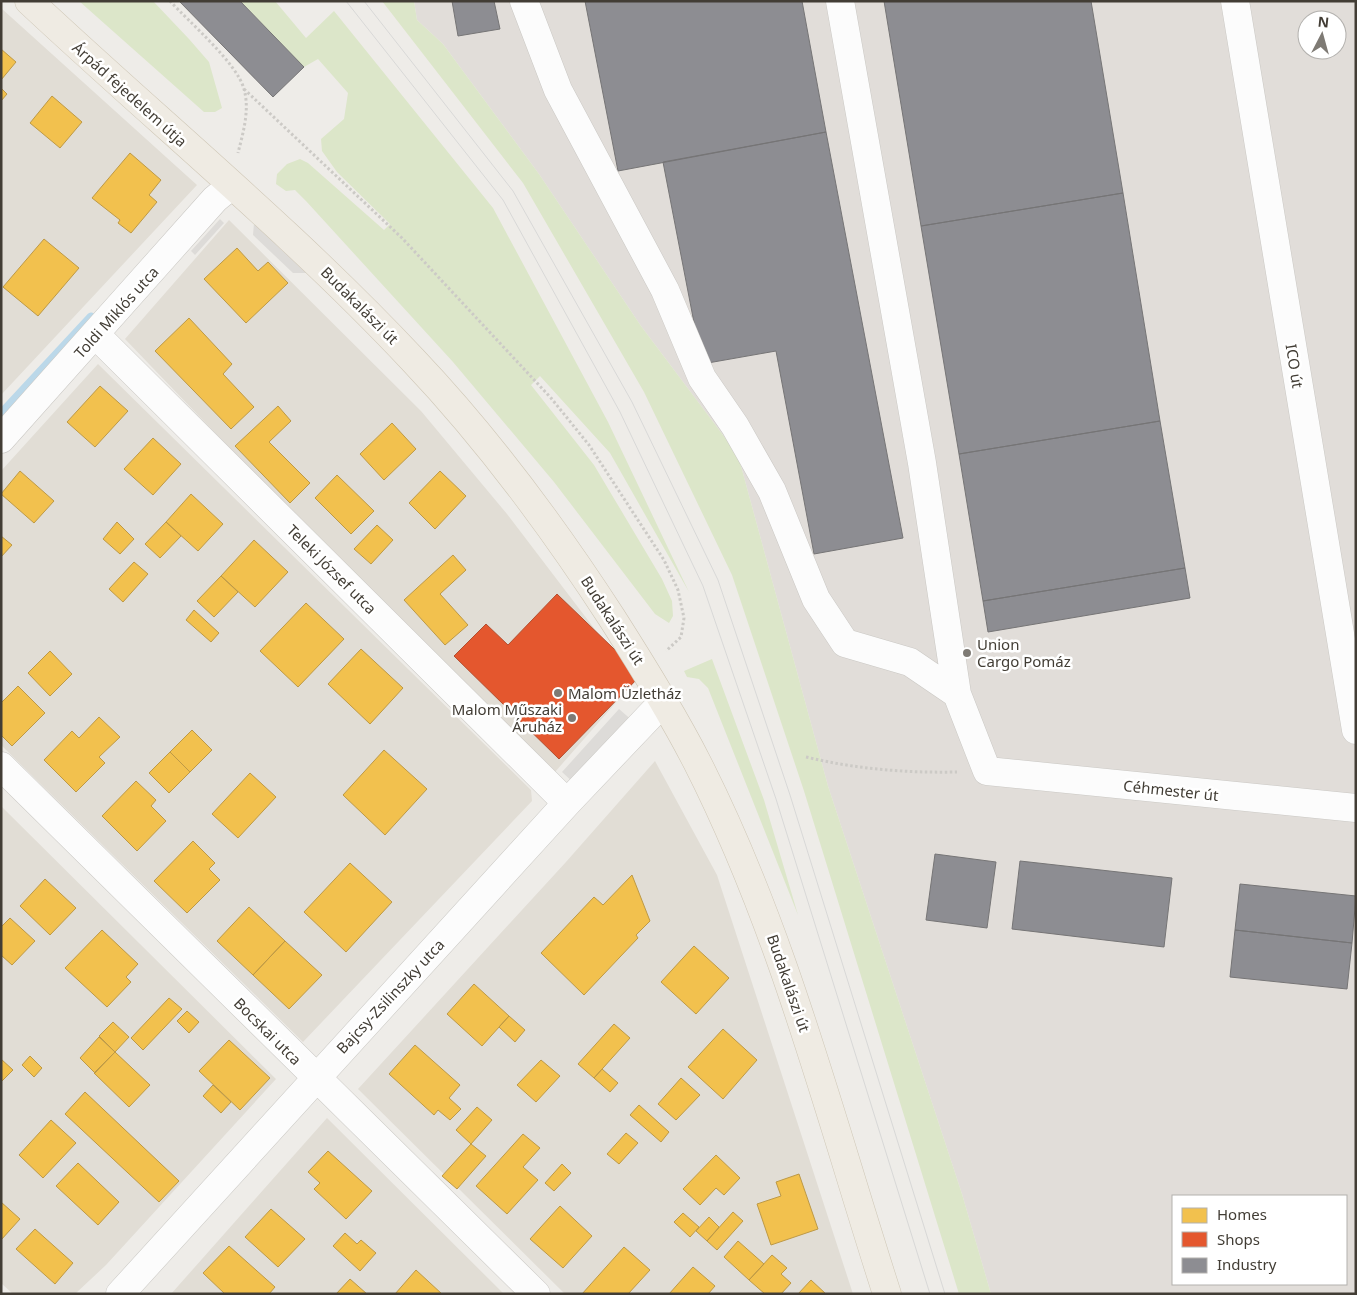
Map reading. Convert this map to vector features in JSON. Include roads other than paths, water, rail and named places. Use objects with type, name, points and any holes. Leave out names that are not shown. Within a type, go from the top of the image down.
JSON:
[{"type":"main road","name":"Árpád fejedelem útja","points":[[29,1],[231,186]]},
{"type":"main road","name":"Budakalászi út","points":[[231,186],[317,262],[435,383],[500,461],[571,556],[645,669],[696,761],[722,814],[776,944],[809,1040],[887,1294]]},
{"type":"street","points":[[524,1],[558,90],[665,290],[702,378],[735,426],[772,492],[816,599],[845,643],[910,662],[957,694]]},
{"type":"street","points":[[840,1],[922,463],[957,694]]},
{"type":"street","name":"ICO út","points":[[1235,1],[1356,730]]},
{"type":"street","name":"Toldi Miklós utca","points":[[1,439],[216,199],[231,186]]},
{"type":"street","name":"Teleki József utca","points":[[96,335],[567,803]]},
{"type":"street","name":"Céhmester út","points":[[957,694],[987,771],[1356,808]]},
{"type":"street","name":"Bajcsy-Zsilinszky utca","points":[[120,1294],[567,803],[664,702]]},
{"type":"street","name":"Bocskai utca","points":[[1,766],[536,1294]]},
{"type":"waterway","points":[[1,414],[91,317]]},
{"type":"tram line","points":[[346,1],[503,200],[620,412],[703,586],[776,799],[930,1294]]},
{"type":"tram line","points":[[364,1],[513,191],[632,402],[718,580],[790,795],[945,1294]]},
{"type":"place","name":"Union Cargo Pomáz","points":[[967,653]]},
{"type":"place","name":"Malom Üzletház","points":[[558,693]]},
{"type":"place","name":"Malom Műszaki Áruház","points":[[572,718]]}]
